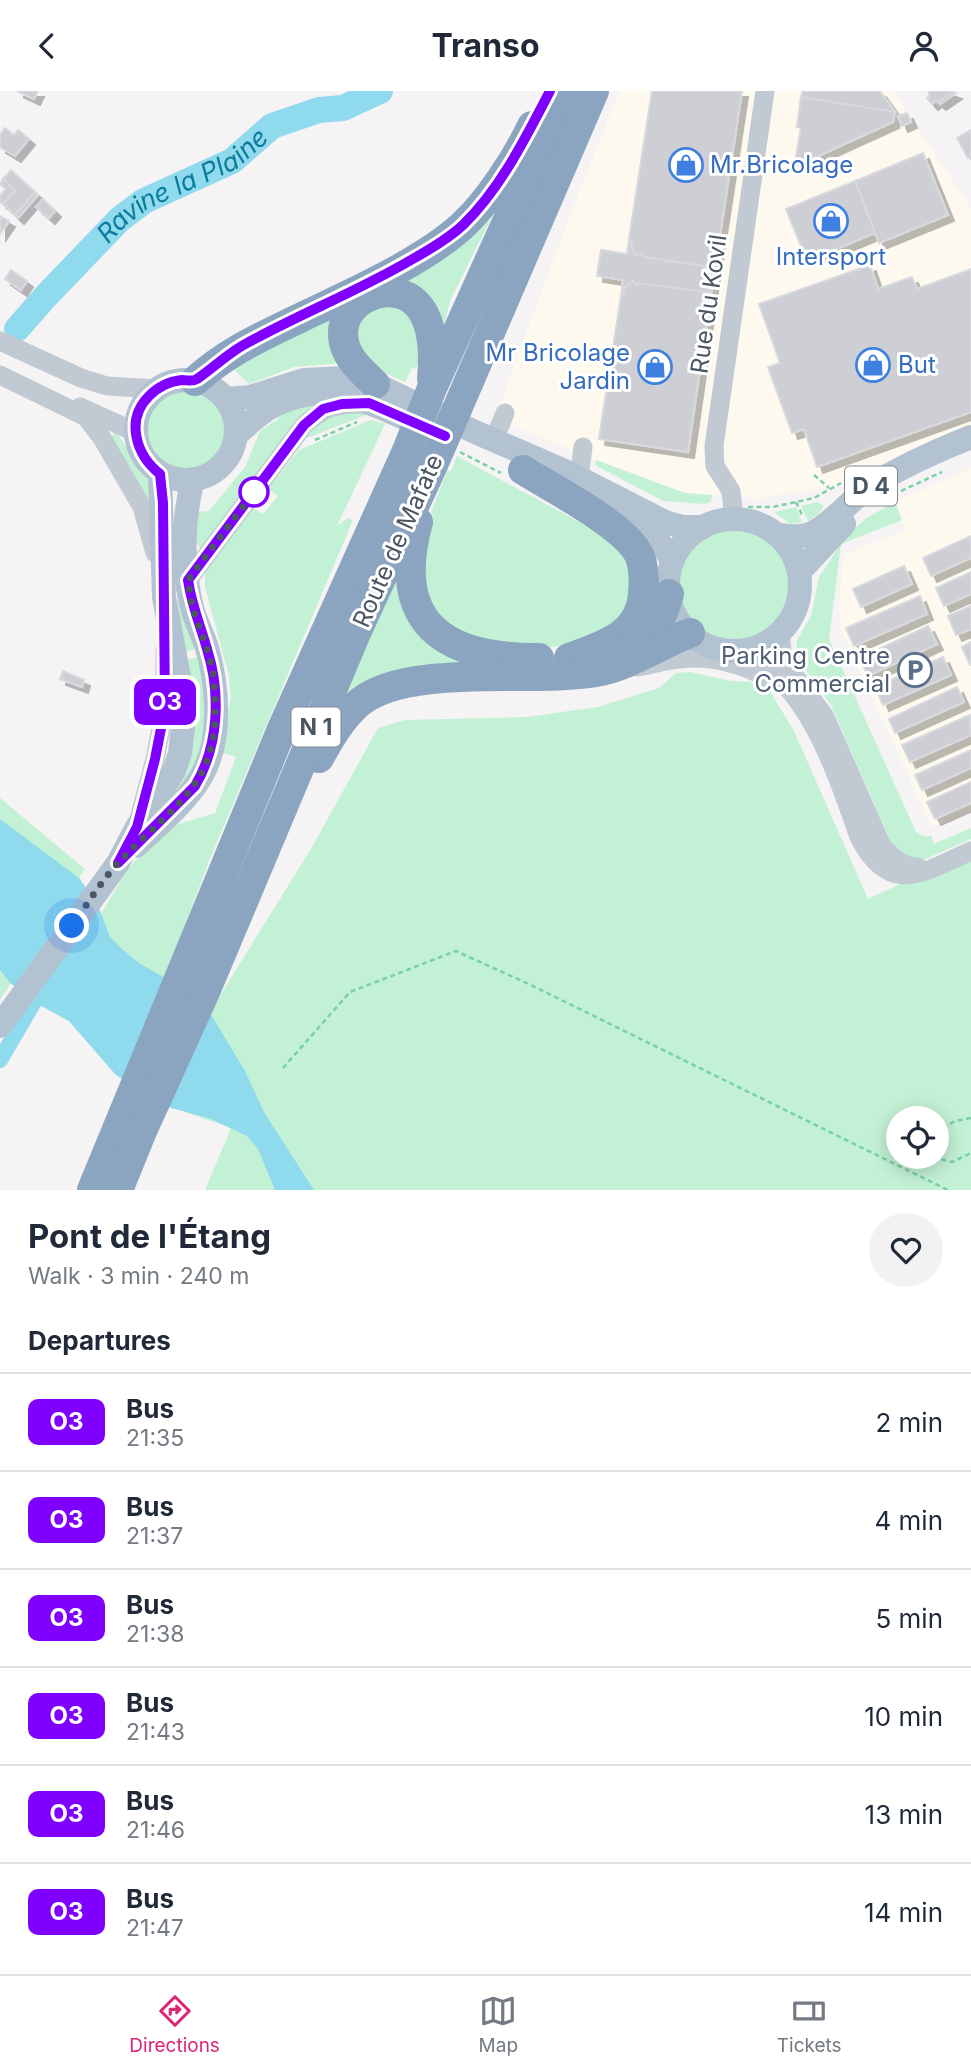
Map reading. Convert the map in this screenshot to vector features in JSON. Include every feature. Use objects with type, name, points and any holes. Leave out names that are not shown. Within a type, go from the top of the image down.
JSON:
[{"type":"highway","points":[[195,381],[247,342],[375,281],[438,244],[462,226],[485,201],[527,135],[550,91]]},
{"type":"highway","name":"Route de Mafate","points":[[133,1123],[223,871],[282,729],[566,91]]},
{"type":"highway","name":"Route de Mafate","points":[[133,1123],[205,992],[356,633],[446,458],[465,389],[594,91]]},
{"type":"highway","points":[[370,402],[345,346],[343,323],[348,311],[359,301],[382,293],[405,295],[423,311],[433,349],[432,388]]},
{"type":"highway","points":[[446,458],[416,529],[410,570],[415,603],[433,631],[455,645],[479,653],[510,658],[569,658],[608,653],[640,641],[652,633],[662,618],[668,594]]},
{"type":"highway","points":[[515,473],[594,513],[624,536],[641,559],[643,595],[640,611],[628,631],[611,643],[569,658]]},
{"type":"highway","points":[[247,890],[334,731],[362,700],[382,689],[419,681],[597,671],[650,653],[690,633]]},
{"type":"highway","name":"N 1","points":[[92,1190],[133,1123]]},
{"type":"highway","name":"N 1","points":[[118,1190],[133,1123]]},
{"type":"main road","points":[[226,399],[250,397],[304,380],[347,379],[370,402],[515,473],[641,526],[654,536],[673,560]]},
{"type":"main road","points":[[195,381],[217,390],[226,399],[232,410],[236,435],[233,448],[218,469],[206,476],[193,480],[170,478],[160,474],[142,456],[135,432],[141,408],[157,389],[169,383],[195,381]]},
{"type":"main road","points":[[236,435],[261,413],[296,396],[339,393],[494,440],[579,478],[665,522],[683,527],[703,527]]},
{"type":"main road","name":"D 4","points":[[778,535],[794,537],[820,529],[851,500],[871,486],[918,460],[971,437]]},
{"type":"main road","name":"D 4","points":[[799,572],[864,506],[926,467],[971,447]]},
{"type":"main road","points":[[0,1026],[118,863],[137,827],[174,771],[180,753],[185,709],[168,636],[160,474]]},
{"type":"main road","points":[[118,863],[195,786],[204,772],[212,748],[214,681],[207,648],[192,608],[188,580],[185,519],[193,480]]},
{"type":"main road","points":[[743,513],[778,535],[791,552],[799,572],[799,598],[789,621],[780,631],[762,644],[742,650],[730,650],[709,645],[690,633],[676,615],[668,594],[669,571],[685,541],[703,527],[743,513]]},
{"type":"street","name":"Rue du Kovil","points":[[743,513],[715,466],[714,446],[765,91]]},
{"type":"street","points":[[0,341],[81,378],[107,386],[157,389]]},
{"type":"street","points":[[0,349],[76,384],[125,393],[157,389]]},
{"type":"street","points":[[0,369],[135,432]]},
{"type":"street","points":[[0,375],[86,417],[102,438],[142,507],[164,597]]},
{"type":"street","points":[[188,580],[304,425],[323,409],[342,404],[370,402]]},
{"type":"street","points":[[494,440],[505,413]]},
{"type":"street","points":[[579,478],[583,447]]},
{"type":"street","points":[[780,631],[783,660],[825,717],[882,846],[895,860],[913,867],[940,865]]},
{"type":"street","points":[[742,650],[765,665],[790,692],[814,725],[859,838],[867,854],[879,867],[897,875],[918,875],[971,851]]},
{"type":"street","points":[[597,671],[682,658],[708,660],[754,670],[790,692]]},
{"type":"path","points":[[283,453],[370,402]]},
{"type":"path","points":[[446,458],[515,473]]},
{"type":"path","points":[[743,513],[814,498],[829,488],[814,475]]},
{"type":"path","points":[[796,502],[806,524]]},
{"type":"path","points":[[283,1068],[350,992],[456,951],[533,986],[948,1190]]},
{"type":"path","points":[[971,1118],[955,1121],[939,1131],[940,1143],[945,1151],[940,1159],[952,1162],[971,1153]]},
{"type":"shaded area","points":[[619,91],[893,91],[971,208],[971,431],[886,468],[829,488],[751,499],[731,491],[716,495],[685,493],[495,418]]},
{"type":"shaded area","name":"Parking Centre Commercial","points":[[971,468],[971,810],[932,828],[839,625],[840,588],[844,554],[905,530],[895,502]]},
{"type":"green space","points":[[501,198],[450,301],[445,321],[437,332],[392,285]]},
{"type":"green space","points":[[346,300],[342,359],[333,364],[294,367],[249,384],[229,365]]},
{"type":"green space","points":[[375,305],[402,306],[417,328],[419,362],[415,369],[412,368],[405,382],[372,367],[354,339],[357,323]]},
{"type":"green space","points":[[186,386],[210,393],[222,405],[229,429],[222,453],[210,465],[186,472],[162,465],[150,453],[143,429],[150,405],[162,393]]},
{"type":"green space","points":[[298,403],[316,408],[203,550],[195,538],[196,512],[209,511],[245,467],[260,431],[278,419],[275,413]]},
{"type":"green space","points":[[352,411],[368,414],[300,441],[323,419]]},
{"type":"green space","points":[[371,420],[385,424],[337,526],[348,518],[353,520],[209,861],[165,978],[210,1012],[312,847],[378,728],[405,720],[526,717],[598,707],[659,688],[676,673],[690,672],[731,681],[751,682],[768,688],[794,731],[868,899],[971,851],[971,1190],[205,1190],[231,1128],[188,1113],[115,1074],[69,1021],[34,1002],[11,983],[0,1000],[0,798],[85,869],[79,878],[97,903],[101,914],[127,870],[165,828],[215,813],[236,757],[220,752],[231,697],[229,676],[205,587],[205,571],[252,508],[263,514],[278,496],[268,489],[299,450]]},
{"type":"green space","points":[[116,432],[147,476],[156,499],[145,502],[109,438]]},
{"type":"green space","points":[[457,456],[618,543],[629,567],[634,607],[598,639],[552,647],[503,648],[444,625],[427,602],[418,546],[447,471],[451,471]]},
{"type":"green space","points":[[596,460],[685,493],[712,495],[711,501],[705,504],[663,501],[595,465]]},
{"type":"green space","points":[[817,502],[824,506],[808,521],[801,506]]},
{"type":"green space","points":[[895,502],[902,520],[841,544],[841,540],[868,517]]},
{"type":"green space","points":[[796,507],[802,522],[790,524],[774,512]]},
{"type":"green space","points":[[734,525],[756,529],[775,542],[788,561],[792,583],[788,605],[775,624],[756,637],[734,641],[712,637],[693,624],[680,605],[676,583],[680,561],[693,542],[712,529]]},
{"type":"green space","points":[[841,544],[829,639],[916,832],[931,836],[934,844],[971,828],[971,839],[921,861],[897,856],[831,705],[796,656],[797,640],[811,616],[819,577]]},
{"type":"green space","points":[[400,571],[408,600],[491,665],[424,664],[378,675],[344,696]]},
{"type":"green space","points":[[175,574],[197,648],[183,653]]},
{"type":"green space","points":[[200,656],[207,682],[203,762],[170,804],[184,661]]},
{"type":"water","points":[[0,819],[79,878],[97,903],[110,937],[122,949],[210,1013],[245,1071],[264,1112],[314,1190],[275,1190],[258,1149],[247,1136],[211,1119],[168,1107],[138,1091],[115,1074],[69,1021],[34,1002],[10,983],[0,970]]},
{"type":"building","points":[[17,91],[38,91],[34,99]]},
{"type":"building","name":"Mr.Bricolage","points":[[652,91],[742,91],[715,268],[644,257],[641,253],[636,256],[629,244],[632,243],[629,239]]},
{"type":"building","points":[[803,91],[880,91],[895,112],[801,97]]},
{"type":"building","points":[[928,91],[951,93],[932,104],[927,98],[930,95]]},
{"type":"building","points":[[950,91],[956,93],[940,104],[938,102],[951,93]]},
{"type":"building","points":[[801,97],[895,112],[893,122],[794,167],[801,128],[797,127]]},
{"type":"building","points":[[907,113],[911,122],[902,126],[898,116]]},
{"type":"building","points":[[5,128],[14,135],[18,130],[29,139],[15,156],[0,147],[0,135]]},
{"type":"building","points":[[971,130],[971,157],[968,158],[957,138]]},
{"type":"building","points":[[923,153],[948,215],[879,243],[855,181]]},
{"type":"building","points":[[11,170],[35,192],[15,215],[3,204],[15,190],[3,179]]},
{"type":"building","points":[[3,179],[15,190],[3,204],[0,202],[0,196],[6,189],[0,184]]},
{"type":"building","name":"Intersport","points":[[855,181],[875,233],[807,261],[786,209]]},
{"type":"building","points":[[35,192],[38,195],[18,218],[15,215]]},
{"type":"building","points":[[43,199],[55,211],[49,218],[36,207]]},
{"type":"building","points":[[0,216],[9,221],[0,234]]},
{"type":"building","points":[[629,239],[636,256],[641,253],[644,257],[715,268],[711,293],[639,283],[635,285],[633,281],[623,289],[625,293],[621,296],[623,280],[597,276],[601,250],[627,254]]},
{"type":"building","name":"But","points":[[870,265],[878,289],[912,277],[917,289],[971,269],[971,412],[817,467],[804,429],[792,433],[768,367],[780,363],[759,304]]},
{"type":"building","points":[[11,270],[27,281],[21,290],[5,279]]},
{"type":"building","name":"Mr Bricolage Jardin","points":[[633,281],[635,285],[639,283],[711,293],[688,452],[599,439],[621,296],[625,293],[623,289]]},
{"type":"building","points":[[971,536],[971,558],[931,576],[923,558]]},
{"type":"building","points":[[904,566],[912,584],[861,607],[853,589]]},
{"type":"building","points":[[971,572],[971,594],[944,606],[936,588]]},
{"type":"building","points":[[920,596],[927,614],[854,646],[846,628]]},
{"type":"building","points":[[971,606],[971,629],[956,635],[948,616]]},
{"type":"building","points":[[928,626],[937,644],[868,676],[860,658]]},
{"type":"building","points":[[971,642],[971,665],[970,665],[962,647]]},
{"type":"building","points":[[943,657],[951,675],[883,705],[875,687]]},
{"type":"building","points":[[63,671],[84,680],[82,687],[60,679]]},
{"type":"building","points":[[957,687],[964,702],[895,733],[889,719]]},
{"type":"building","points":[[970,715],[971,735],[910,762],[902,745]]},
{"type":"building","points":[[971,750],[971,768],[922,790],[915,775]]},
{"type":"building","points":[[971,782],[971,803],[935,819],[927,802]]},
{"type":"waterway","name":"Ravine la Plaine","points":[[17,329],[120,219],[144,201],[232,161],[272,126],[319,110],[343,108],[380,91]]},
{"type":"waterway","points":[[0,1060],[34,1002]]},
{"type":"bus line","name":"O3","points":[[445,436],[369,403],[342,404],[323,409],[304,425],[188,580],[192,608],[207,648],[214,681],[212,748],[204,772],[195,786],[118,863],[137,827],[165,708],[163,503],[160,474],[142,456],[135,432],[136,419],[147,397],[169,383],[195,381],[247,342],[375,281],[438,244],[462,226],[485,201],[527,135],[550,91]]},
{"type":"place","name":"Mr.Bricolage","points":[[686,165]]},
{"type":"place","name":"Intersport","points":[[831,221]]},
{"type":"place","name":"But","points":[[873,365]]},
{"type":"place","name":"Mr Bricolage Jardin","points":[[655,367]]},
{"type":"place","name":"Parking Centre Commercial","points":[[915,670]]},
{"type":"route","points":[[72,926],[118,863],[170,813],[204,772],[214,736],[214,681],[207,648],[192,608],[188,580],[254,492]]}]
